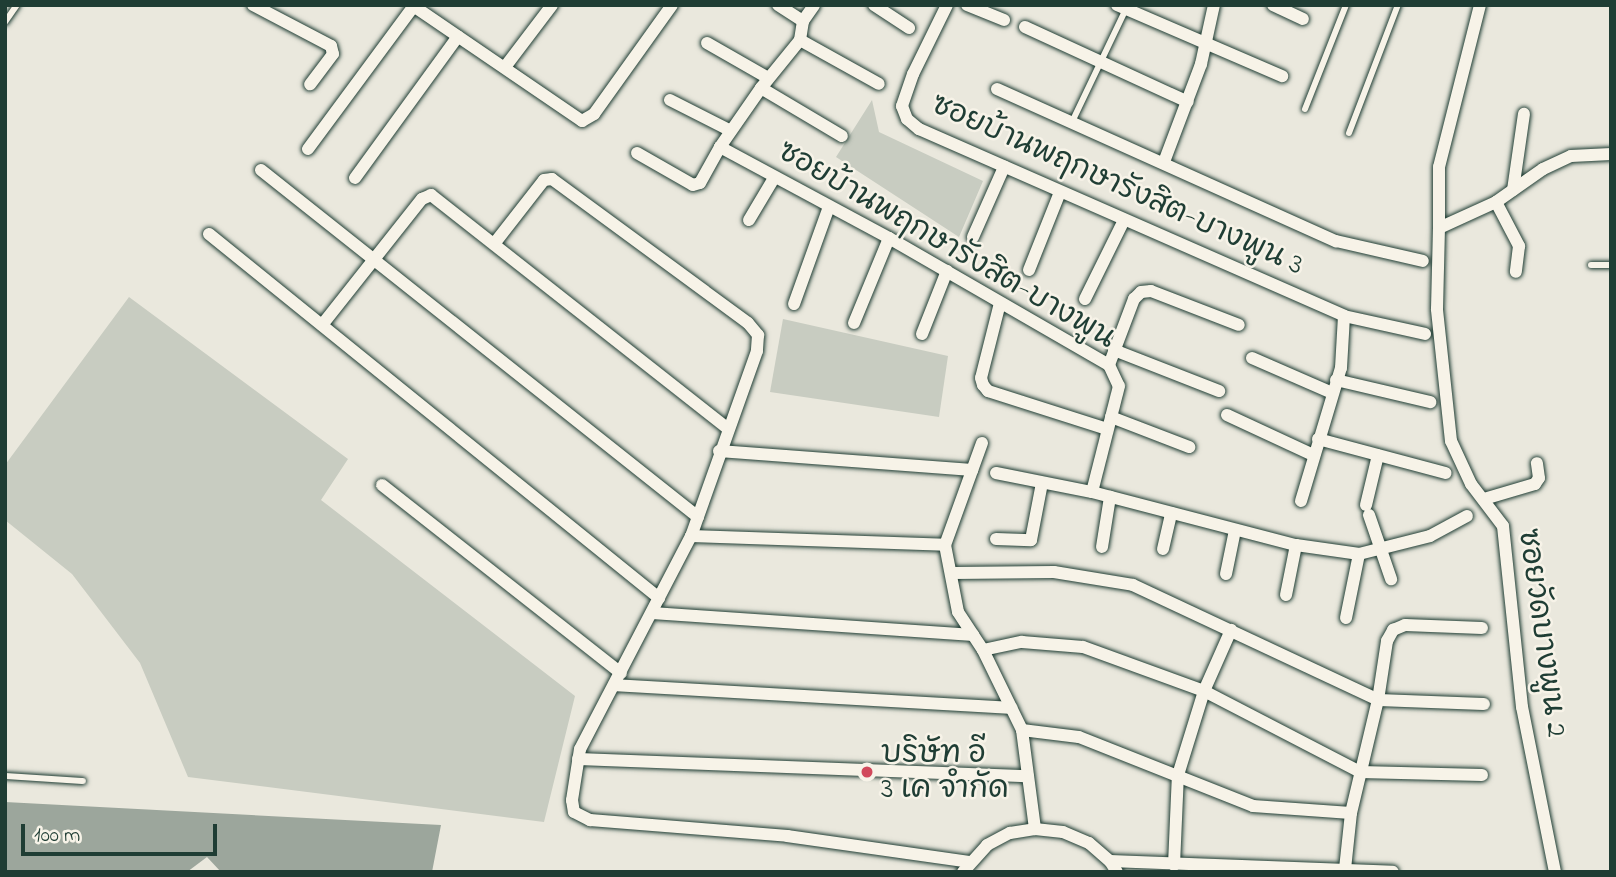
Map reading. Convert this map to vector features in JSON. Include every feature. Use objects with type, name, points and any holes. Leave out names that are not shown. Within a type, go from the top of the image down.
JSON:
[{"type":"street","points":[[253,5],[331,46],[333,54],[310,84]]},
{"type":"street","points":[[505,67],[552,5]]},
{"type":"street","points":[[308,149],[420,8],[582,121],[587,120],[672,5]]},
{"type":"street","points":[[778,5],[803,22]]},
{"type":"street","points":[[637,153],[693,186],[700,183],[720,147],[764,83],[800,40],[803,22],[814,5]]},
{"type":"street","points":[[874,5],[909,28]]},
{"type":"street","name":"ซอยบ้านพฤกษารังสิต-บางพูน 3","points":[[947,5],[913,74],[902,106],[907,119],[919,130],[1343,316],[1425,334]]},
{"type":"street","points":[[967,5],[1004,20]]},
{"type":"street","points":[[1164,162],[1201,64],[1203,45],[1214,5]]},
{"type":"street","points":[[1273,5],[1303,19]]},
{"type":"street","name":"ซอยวัดบางพูน 2","points":[[1480,5],[1439,167],[1437,309],[1451,441],[1471,484],[1503,526],[1522,707],[1555,872]]},
{"type":"street","points":[[1121,7],[1203,45],[1282,76]]},
{"type":"street","points":[[1025,27],[1188,102]]},
{"type":"street","points":[[355,178],[458,36]]},
{"type":"street","points":[[800,40],[879,84]]},
{"type":"street","points":[[707,43],[842,136]]},
{"type":"street","points":[[997,89],[1336,241],[1423,261]]},
{"type":"street","points":[[670,100],[731,131]]},
{"type":"street","points":[[1513,190],[1524,114]]},
{"type":"street","name":"ซอยบ้านพฤกษารังสิต-บางพูน","points":[[720,147],[889,238],[1109,365],[1119,386],[1092,492]]},
{"type":"street","points":[[1438,228],[1499,207],[1513,190],[1543,169],[1571,156],[1611,154]]},
{"type":"street","points":[[974,237],[1004,167]]},
{"type":"street","points":[[261,170],[698,517]]},
{"type":"street","points":[[749,220],[774,178]]},
{"type":"street","points":[[494,244],[544,180],[552,179],[748,323],[758,335],[757,351],[727,428],[691,536],[587,733],[578,759],[571,806],[574,812],[590,820],[787,836],[966,867],[987,845],[1010,834],[1035,829],[1063,832],[1089,843],[1114,866],[1174,865],[1393,872]]},
{"type":"street","points":[[1028,270],[1060,192]]},
{"type":"street","points":[[322,325],[422,199],[431,195],[727,428]]},
{"type":"street","points":[[794,304],[829,207]]},
{"type":"street","points":[[1499,207],[1519,246],[1516,272]]},
{"type":"street","points":[[1085,299],[1124,220]]},
{"type":"street","points":[[209,233],[660,598]]},
{"type":"street","points":[[854,323],[889,238]]},
{"type":"street","points":[[922,334],[947,271]]},
{"type":"street","points":[[1109,365],[1134,299],[1141,292],[1151,291],[1239,325]]},
{"type":"street","points":[[1000,303],[981,378],[982,385],[988,391],[1189,447]]},
{"type":"street","points":[[1301,501],[1341,368],[1343,316]]},
{"type":"street","points":[[1114,350],[1219,391]]},
{"type":"street","points":[[1252,358],[1334,387],[1430,402]]},
{"type":"street","points":[[1227,415],[1313,455]]},
{"type":"street","points":[[1318,439],[1446,473]]},
{"type":"street","points":[[982,443],[946,545],[958,612],[983,650],[1022,730],[1035,829]]},
{"type":"street","points":[[719,451],[972,470]]},
{"type":"street","points":[[1378,455],[1367,510],[1391,579]]},
{"type":"street","points":[[1484,499],[1535,484],[1539,478],[1536,463]]},
{"type":"street","points":[[996,473],[1092,492],[1296,545],[1359,554],[1430,536],[1467,516]]},
{"type":"street","points":[[996,539],[1031,540],[1042,483]]},
{"type":"street","points":[[382,485],[621,673]]},
{"type":"street","points":[[1102,547],[1110,497]]},
{"type":"street","points":[[1163,549],[1171,513]]},
{"type":"street","points":[[1226,574],[1236,530]]},
{"type":"street","points":[[691,536],[946,545]]},
{"type":"street","points":[[1286,595],[1296,545]]},
{"type":"street","points":[[1346,618],[1359,554]]},
{"type":"street","points":[[953,573],[1054,572],[1133,585],[1378,700],[1485,704]]},
{"type":"street","points":[[652,612],[973,635]]},
{"type":"street","points":[[1345,869],[1351,813],[1378,700],[1387,641],[1393,630],[1405,625],[1482,628]]},
{"type":"street","points":[[1174,865],[1178,775],[1204,691],[1231,630]]},
{"type":"street","points":[[983,650],[1022,642],[1083,647],[1204,691],[1360,772],[1482,775]]},
{"type":"street","points":[[614,685],[1011,708]]},
{"type":"street","points":[[1022,730],[1079,737],[1252,806],[1351,813]]},
{"type":"street","points":[[578,759],[1028,776]]},
{"type":"lane","points":[[5,22],[17,5]]},
{"type":"lane","points":[[1305,109],[1346,5]]},
{"type":"lane","points":[[1349,133],[1398,5]]},
{"type":"lane","points":[[1072,122],[1101,62],[1121,7]]},
{"type":"lane","points":[[1591,265],[1611,265]]},
{"type":"lane","points":[[5,776],[83,781]]},
{"type":"shaded area","points":[[872,100],[879,132],[983,181],[959,237],[836,157]]},
{"type":"shaded area","points":[[129,297],[348,459],[321,500],[575,696],[544,822],[188,777],[140,663],[72,574],[5,520],[5,465]]},
{"type":"shaded area","points":[[783,319],[948,356],[939,417],[770,392]]},
{"type":"shaded area","points":[[5,802],[441,825],[432,872],[221,872],[207,857],[187,872],[5,872]]},
{"type":"place","name":"บริษัท อี 3 เค จำกัด","points":[[867,772]]}]
